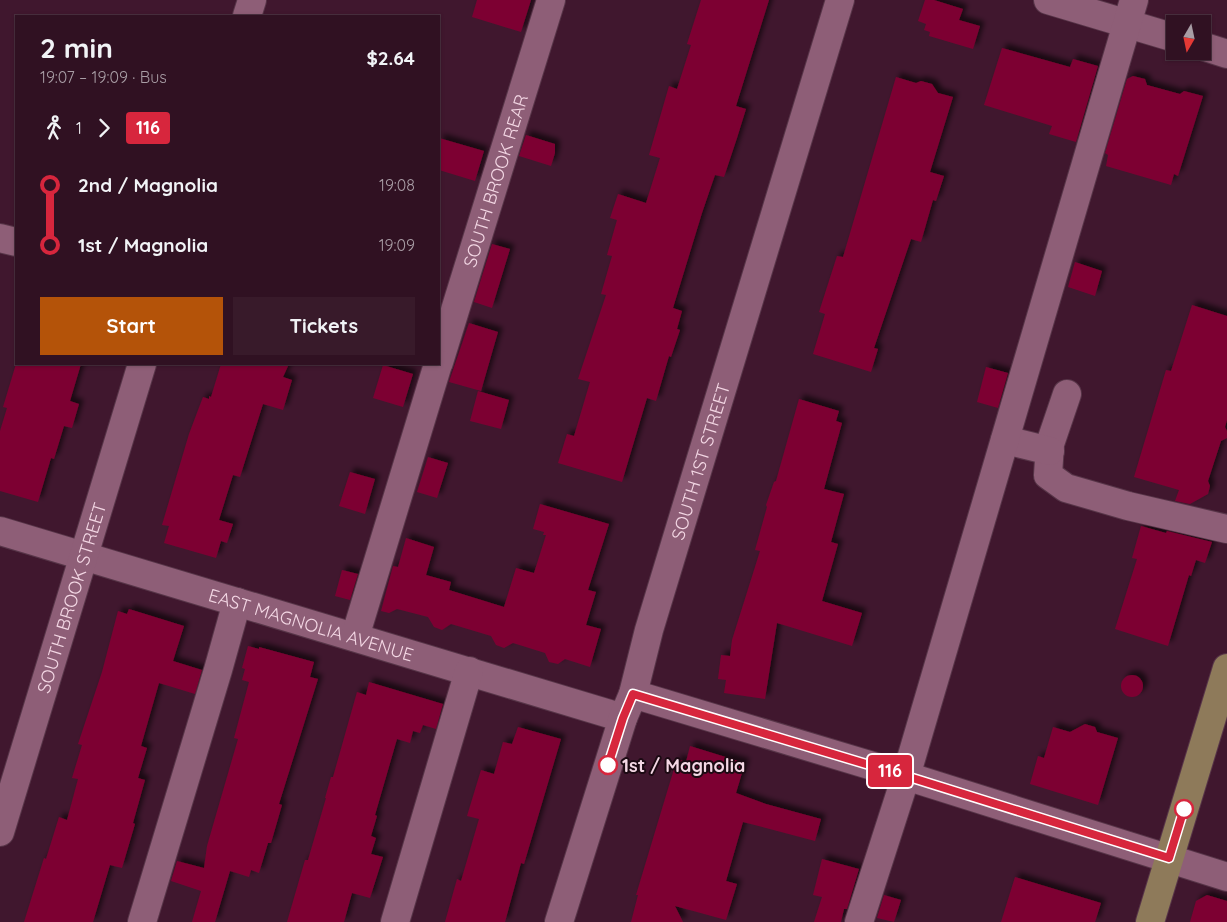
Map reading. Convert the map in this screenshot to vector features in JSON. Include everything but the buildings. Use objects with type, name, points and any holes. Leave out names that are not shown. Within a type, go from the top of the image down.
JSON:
[{"type":"main road","points":[[1150,922],[1227,668]]},
{"type":"street","points":[[247,15],[252,0]]},
{"type":"street","name":"SOUTH BROOK REAR","points":[[440,357],[550,0]]},
{"type":"street","name":"SOUTH 1ST STREET","points":[[559,922],[628,706],[652,620],[840,0]]},
{"type":"street","points":[[1048,0],[1130,12],[1166,33]]},
{"type":"street","points":[[859,922],[906,776],[1130,12]]},
{"type":"street","points":[[1211,49],[1227,54]]},
{"type":"street","points":[[0,238],[15,242]]},
{"type":"street","name":"SOUTH BROOK STREET","points":[[0,832],[142,365]]},
{"type":"street","name":"SOUTH BROOK REAR","points":[[354,637],[437,365]]},
{"type":"street","points":[[1067,394],[1050,444],[1048,475],[1066,488],[1128,506],[1227,529]]},
{"type":"street","points":[[1005,440],[1050,450]]},
{"type":"street","name":"EAST MAGNOLIA AVENUE","points":[[0,531],[469,671],[628,706],[906,776],[1227,877]]},
{"type":"street","points":[[142,922],[237,602]]},
{"type":"street","points":[[395,922],[469,671]]},
{"type":"bus line","name":"116","points":[[608,765],[633,694],[1169,858],[1184,809]]},
{"type":"place","name":"1st / Magnolia","points":[[608,765]]}]
